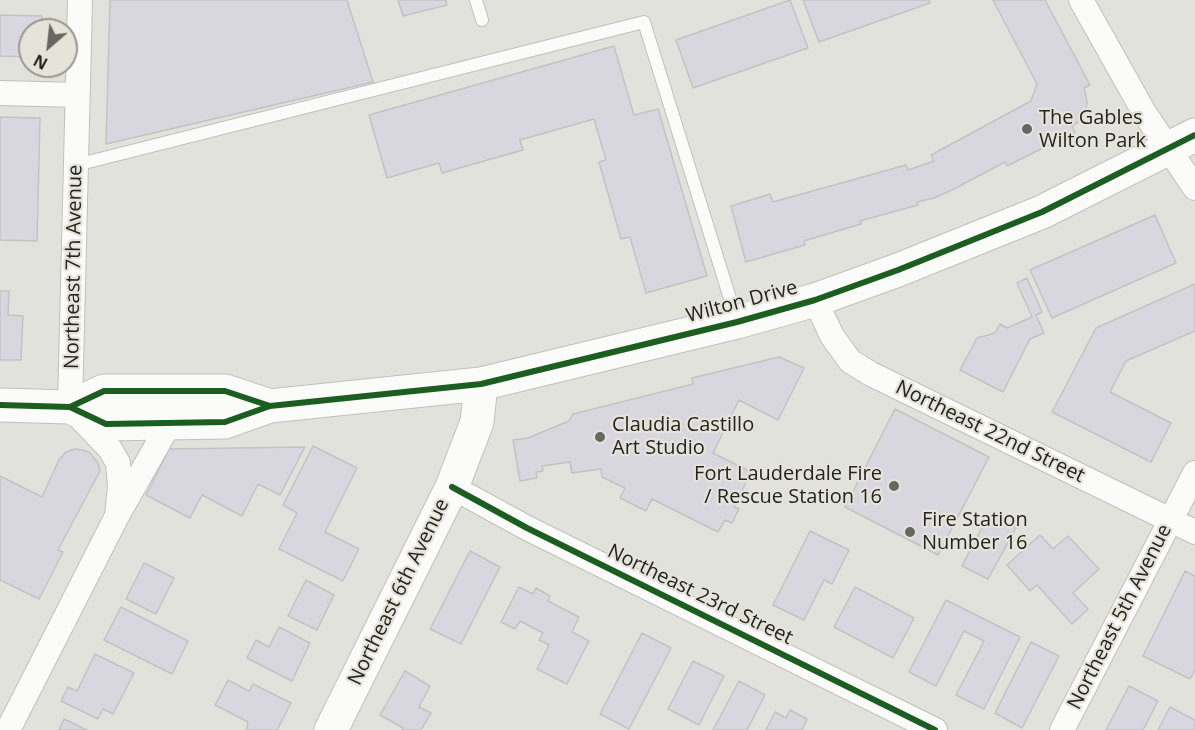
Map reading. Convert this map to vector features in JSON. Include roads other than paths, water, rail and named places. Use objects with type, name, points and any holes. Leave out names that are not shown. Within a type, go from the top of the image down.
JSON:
[{"type":"main road","name":"Wilton Drive","points":[[0,405],[70,407],[106,424],[225,422],[270,406],[481,384],[737,322],[815,300],[898,270],[1042,212],[1182,142]]},
{"type":"main road","name":"Northeast 6th Avenue","points":[[331,730],[452,487],[477,422],[481,384]]},
{"type":"main road","name":"Wilton Drive","points":[[70,407],[104,391],[225,391],[270,406]]},
{"type":"street","name":"Northeast 7th Avenue","points":[[70,407],[80,0]]},
{"type":"street","points":[[1081,0],[1145,114],[1182,142],[1195,188]]},
{"type":"street","points":[[0,93],[77,95]]},
{"type":"street","name":"Northeast 22nd Street","points":[[815,300],[832,336],[850,361],[871,374],[1195,532]]},
{"type":"street","points":[[70,407],[110,448],[118,463],[120,486],[117,516]]},
{"type":"street","points":[[8,730],[117,516],[169,424]]},
{"type":"street","name":"Northeast 5th Avenue","points":[[1062,730],[1195,473]]},
{"type":"street","name":"Northeast 23rd Street","points":[[452,487],[527,528],[935,730]]},
{"type":"lane","points":[[476,0],[482,20]]},
{"type":"lane","points":[[76,165],[644,22],[737,322]]},
{"type":"place","name":"The Gables Wilton Park","points":[[1027,129]]},
{"type":"place","name":"Claudia Castillo Art Studio","points":[[600,437]]},
{"type":"place","name":"Fort Lauderdale Fire / Rescue Station 16","points":[[894,486]]},
{"type":"place","name":"Fire Station Number 16","points":[[910,532]]}]
